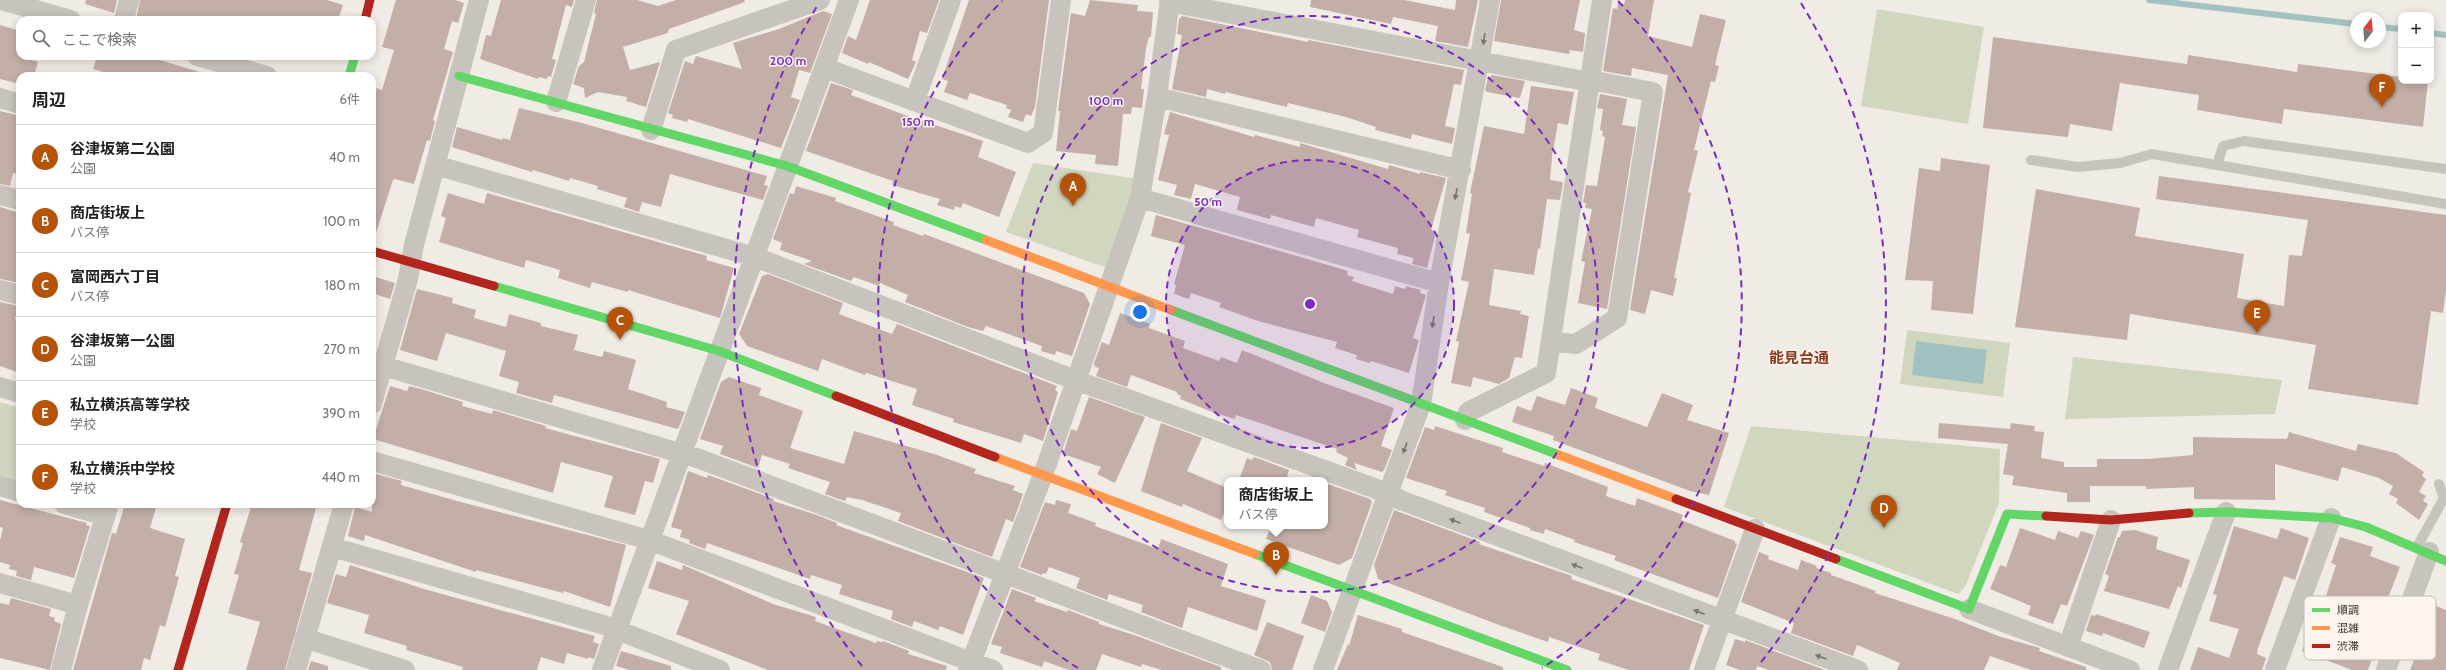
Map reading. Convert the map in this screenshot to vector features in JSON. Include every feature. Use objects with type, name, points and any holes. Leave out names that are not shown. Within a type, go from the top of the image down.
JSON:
[{"type":"street","points":[[1,0],[57,16]]},
{"type":"street","points":[[125,16],[129,0]]},
{"type":"street","points":[[365,16],[370,0]]},
{"type":"street","points":[[376,390],[411,263],[435,165],[479,0]]},
{"type":"street","points":[[556,102],[586,0]]},
{"type":"street","points":[[651,130],[676,50],[820,0]]},
{"type":"street","points":[[602,670],[849,0]]},
{"type":"street","points":[[915,100],[951,0]]},
{"type":"street","points":[[824,68],[915,100],[1028,143],[1043,133],[1061,0]]},
{"type":"street","points":[[1323,670],[1389,496],[1421,404],[1439,283],[1461,170],[1490,0]]},
{"type":"street","points":[[1465,420],[1468,412],[1546,373],[1602,0]]},
{"type":"street","points":[[970,666],[1043,475],[1140,198],[1157,97],[1170,1],[1480,62],[1653,92],[1617,318],[1576,344],[1551,342]]},
{"type":"street","points":[[206,60],[232,71]]},
{"type":"street","points":[[350,72],[354,60]]},
{"type":"street","points":[[459,76],[556,102],[651,130],[787,166],[2068,646],[2089,663],[2130,670]]},
{"type":"street","points":[[1157,97],[1461,170]]},
{"type":"street","points":[[0,98],[16,103]]},
{"type":"street","points":[[435,165],[755,257],[1075,380],[1374,488],[1389,496],[1858,670]]},
{"type":"street","points":[[0,195],[16,199]]},
{"type":"street","points":[[1140,198],[1439,283]]},
{"type":"street","points":[[376,252],[719,352],[1352,591],[1567,670]]},
{"type":"street","points":[[0,290],[16,294]]},
{"type":"street","points":[[383,366],[683,453],[1261,670]]},
{"type":"street","points":[[0,387],[16,392]]},
{"type":"street","points":[[376,462],[649,540],[970,666],[993,670]]},
{"type":"street","points":[[0,486],[16,491]]},
{"type":"street","points":[[61,670],[78,605],[107,510],[93,508]]},
{"type":"street","points":[[178,670],[225,508]]},
{"type":"street","points":[[296,670],[304,638],[343,508]]},
{"type":"street","points":[[1970,609],[2007,514],[2111,520],[2167,513],[2226,512],[2331,518],[2366,527],[2431,553],[2414,596]]},
{"type":"street","points":[[2168,670],[2226,512]]},
{"type":"street","points":[[2275,670],[2331,518]]},
{"type":"street","points":[[2068,646],[2111,520]]},
{"type":"street","points":[[1704,670],[1723,621],[1755,529]]},
{"type":"street","points":[[332,547],[596,623],[720,670]]},
{"type":"street","points":[[0,583],[78,605]]},
{"type":"street","points":[[304,638],[405,670]]},
{"type":"street","points":[[2386,670],[2390,660]]},
{"type":"lane","points":[[2217,165],[2223,146],[2244,141],[2446,169]]},
{"type":"lane","points":[[2032,160],[2078,167],[2120,163],[2152,154],[2446,204]]},
{"type":"lane","points":[[2431,553],[2444,498],[2439,484]]},
{"type":"green space","points":[[1877,9],[1984,27],[1968,124],[1861,106]]},
{"type":"green space","points":[[1033,163],[1138,179],[1107,268],[1006,232]]},
{"type":"green space","points":[[1907,330],[2010,343],[2003,397],[1900,384]]},
{"type":"green space","points":[[2073,357],[2282,380],[2275,414],[2065,419]]},
{"type":"green space","points":[[0,402],[16,407],[16,485],[0,480]]},
{"type":"green space","points":[[1751,426],[2000,449],[1999,503],[1965,587],[1958,594],[1724,507]]},
{"type":"water","points":[[1916,341],[1987,350],[1983,384],[1912,375]]},
{"type":"building","points":[[86,0],[117,0],[114,13],[85,4]]},
{"type":"building","points":[[140,0],[327,0],[343,5],[339,16],[137,16]]},
{"type":"building","points":[[396,0],[455,0],[464,3],[458,23],[452,21],[444,49],[453,52],[433,120],[435,121],[430,141],[427,140],[414,184],[395,179],[393,180],[376,233],[376,88],[382,90],[394,50],[382,47]]},
{"type":"building","points":[[501,0],[574,0],[572,7],[566,5],[552,59],[556,60],[551,77],[548,76],[547,79],[539,77],[538,79],[480,59],[486,35],[491,36]]},
{"type":"building","points":[[597,0],[637,0],[658,6],[676,0],[744,0],[745,2],[669,29],[668,33],[623,47],[630,70],[660,62],[646,107],[626,101],[627,97],[598,92],[585,98],[584,88],[573,84],[579,66],[584,62],[596,14],[594,13]]},
{"type":"building","points":[[870,0],[939,0],[927,33],[920,31],[912,60],[916,62],[908,79],[869,62],[868,64],[842,53],[848,36],[856,40]]},
{"type":"building","points":[[969,0],[1049,0],[1035,107],[1031,116],[1026,114],[1023,122],[1008,117],[1011,110],[1006,108],[1007,105],[970,93],[967,100],[944,92],[948,81],[942,79]]},
{"type":"building","points":[[1090,0],[1138,5],[1137,11],[1153,12],[1151,37],[1149,37],[1146,48],[1141,89],[1144,89],[1142,108],[1132,107],[1131,114],[1123,114],[1118,166],[1095,164],[1096,155],[1056,151],[1060,111],[1058,111],[1071,13],[1085,16]]},
{"type":"building","points":[[1311,0],[1404,0],[1455,10],[1456,0],[1478,0],[1468,47],[1435,41],[1438,26],[1393,17],[1391,24],[1310,7]]},
{"type":"building","points":[[1501,0],[1580,0],[1574,30],[1585,33],[1583,52],[1570,50],[1569,54],[1494,41]]},
{"type":"building","points":[[1625,0],[1654,0],[1648,36],[1692,47],[1700,14],[1726,20],[1715,65],[1719,66],[1715,82],[1711,81],[1694,150],[1698,151],[1688,192],[1691,193],[1674,278],[1677,278],[1673,296],[1651,290],[1645,314],[1630,310],[1668,75],[1632,68],[1631,76],[1603,71],[1613,8],[1617,9],[1618,3],[1624,4]]},
{"type":"building","points":[[823,11],[832,14],[810,73],[799,70],[791,97],[800,100],[781,148],[688,119],[687,122],[672,118],[673,115],[668,113],[685,61],[693,64],[696,56],[742,69],[733,43],[779,29]]},
{"type":"building","points":[[1182,16],[1308,42],[1308,40],[1464,70],[1461,85],[1454,84],[1445,126],[1455,128],[1452,144],[1412,134],[1411,139],[1375,130],[1376,127],[1346,117],[1288,103],[1287,107],[1207,89],[1206,97],[1172,89],[1182,35],[1177,34],[1179,19]]},
{"type":"building","points":[[0,25],[16,30],[16,60],[31,60],[38,62],[35,72],[16,72],[16,83],[0,79]]},
{"type":"building","points":[[1993,37],[2187,64],[2188,55],[2297,72],[2298,64],[2398,77],[2398,84],[2428,84],[2423,127],[2284,109],[2282,124],[2197,110],[2199,95],[2120,83],[2112,131],[2070,124],[2068,137],[1983,128]]},
{"type":"building","points":[[96,60],[160,60],[200,72],[103,72],[93,69]]},
{"type":"building","points":[[1492,75],[1525,81],[1520,98],[1487,92],[1485,90],[1488,78]]},
{"type":"building","points":[[831,83],[853,90],[851,95],[983,141],[978,157],[1016,172],[999,217],[963,203],[961,208],[955,206],[954,210],[937,205],[940,199],[892,185],[893,181],[806,151]]},
{"type":"building","points":[[1531,86],[1574,92],[1568,125],[1558,123],[1552,156],[1550,180],[1563,182],[1560,200],[1547,199],[1540,249],[1538,248],[1534,275],[1494,269],[1489,305],[1521,311],[1520,314],[1529,316],[1522,358],[1515,357],[1509,378],[1499,384],[1473,377],[1471,387],[1451,383],[1459,342],[1456,341],[1469,282],[1461,280],[1470,234],[1466,233],[1472,194],[1470,193],[1484,126],[1524,134]]},
{"type":"building","points":[[1600,94],[1627,99],[1622,125],[1636,127],[1607,309],[1578,303],[1585,262],[1581,261],[1592,209],[1585,208],[1586,203],[1583,203],[1586,185],[1597,186],[1605,137],[1602,136],[1603,131],[1600,130],[1603,109],[1597,108]]},
{"type":"building","points":[[519,108],[582,123],[767,176],[764,185],[768,186],[763,200],[670,174],[661,207],[642,202],[639,212],[624,207],[627,198],[597,189],[598,186],[570,178],[569,181],[533,170],[532,172],[452,147],[457,127],[502,140],[503,138],[510,140]]},
{"type":"building","points":[[0,111],[16,115],[16,174],[13,173],[10,186],[0,184]]},
{"type":"building","points":[[1170,112],[1254,137],[1255,135],[1300,147],[1300,143],[1388,169],[1389,165],[1420,174],[1420,172],[1446,178],[1431,230],[1436,232],[1427,268],[1412,264],[1414,258],[1397,254],[1398,248],[1357,237],[1359,230],[1316,218],[1314,227],[1271,215],[1270,219],[1237,210],[1240,197],[1195,184],[1191,199],[1174,195],[1177,185],[1158,180],[1169,135],[1164,134]]},
{"type":"building","points":[[1941,158],[1990,165],[1973,314],[1931,310],[1933,281],[1905,280],[1919,168],[1940,171]]},
{"type":"building","points":[[2159,176],[2446,215],[2446,290],[2443,313],[2431,311],[2418,405],[2308,389],[2316,345],[2130,314],[2127,340],[2015,327],[2036,189],[2140,208],[2135,236],[2244,254],[2237,298],[2284,306],[2289,255],[2302,256],[2308,220],[2156,199]]},
{"type":"building","points":[[796,186],[836,198],[835,201],[894,222],[893,225],[923,236],[924,234],[1084,293],[1090,304],[1072,356],[1056,351],[1055,355],[1041,351],[1042,346],[986,326],[983,331],[968,327],[905,302],[908,295],[880,283],[879,286],[854,277],[851,281],[804,264],[812,261],[780,250],[782,243],[773,239],[790,193],[794,194]]},
{"type":"building","points":[[448,193],[484,204],[487,193],[707,256],[706,260],[734,268],[720,318],[628,290],[628,292],[592,282],[590,288],[558,278],[560,270],[526,260],[524,268],[439,242],[446,218],[441,216]]},
{"type":"building","points":[[0,207],[16,212],[16,282],[0,279]]},
{"type":"building","points":[[1156,215],[1348,271],[1347,275],[1354,277],[1352,281],[1393,294],[1395,286],[1405,289],[1406,286],[1421,290],[1420,293],[1426,295],[1413,338],[1419,340],[1409,373],[1371,361],[1370,363],[1356,359],[1357,355],[1335,348],[1337,342],[1258,321],[1219,307],[1221,303],[1191,293],[1189,299],[1174,294],[1176,285],[1174,284],[1185,245],[1151,236]]},
{"type":"building","points":[[768,274],[843,303],[839,314],[892,334],[897,324],[1057,386],[1055,390],[1058,392],[1043,441],[1024,434],[1021,443],[953,422],[954,419],[912,405],[917,389],[866,373],[865,375],[822,359],[818,371],[747,346],[739,334],[762,276]]},
{"type":"building","points":[[376,277],[395,283],[390,299],[376,294]]},
{"type":"building","points":[[417,289],[453,298],[452,303],[476,310],[474,318],[506,327],[509,314],[541,323],[541,326],[578,335],[574,350],[602,357],[604,351],[636,360],[628,389],[667,402],[666,407],[685,412],[678,429],[554,395],[552,403],[516,393],[519,382],[499,376],[506,351],[446,333],[437,361],[400,350]]},
{"type":"building","points":[[0,302],[16,306],[16,372],[0,366]]},
{"type":"building","points":[[1120,313],[1150,324],[1149,328],[1185,341],[1183,348],[1219,361],[1221,357],[1237,363],[1242,350],[1324,383],[1394,408],[1381,446],[1392,450],[1384,470],[1382,472],[1354,463],[1357,470],[1345,465],[1348,458],[1336,452],[1337,449],[1236,415],[1235,419],[1212,412],[1180,399],[1181,396],[1177,394],[1177,392],[1131,375],[1127,387],[1096,376],[1099,368],[1095,367],[1094,363],[1102,342],[1109,345]]},
{"type":"building","points":[[729,377],[761,388],[759,395],[803,411],[790,448],[844,464],[854,431],[934,454],[976,469],[974,473],[1015,486],[1013,490],[1023,494],[1013,522],[1006,519],[992,557],[898,521],[901,513],[862,500],[847,497],[845,501],[825,494],[830,482],[788,468],[790,464],[762,455],[758,468],[720,454],[723,446],[700,439],[721,382]]},
{"type":"building","points":[[390,386],[407,391],[409,386],[463,402],[462,406],[492,414],[493,410],[546,426],[545,428],[660,459],[653,483],[645,481],[635,515],[604,507],[613,476],[561,462],[553,493],[376,440],[376,430]]},
{"type":"building","points":[[1571,388],[1598,398],[1595,408],[1647,427],[1662,393],[1693,405],[1687,420],[1729,433],[1709,495],[1690,491],[1553,440],[1554,436],[1512,422],[1517,406],[1531,411],[1537,396],[1565,405]]},
{"type":"building","points":[[1089,397],[1145,417],[1115,483],[1097,474],[1101,467],[1063,454],[1071,429],[1077,431]]},
{"type":"building","points":[[1161,423],[1202,438],[1187,471],[1224,487],[1224,513],[1221,520],[1183,504],[1182,507],[1141,491]]},
{"type":"building","points":[[1939,423],[2010,429],[2011,423],[2035,426],[2034,431],[2044,432],[2041,458],[2064,462],[2064,467],[2097,467],[2097,459],[2148,459],[2193,455],[2193,437],[2287,439],[2289,432],[2356,451],[2358,444],[2396,453],[2424,472],[2422,476],[2426,479],[2419,492],[2426,496],[2423,501],[2428,504],[2419,520],[2396,503],[2398,499],[2389,494],[2393,486],[2379,478],[2342,467],[2338,481],[2275,464],[2275,500],[2194,499],[2194,487],[2146,489],[2146,486],[2090,486],[2090,502],[2067,502],[2067,493],[2012,485],[2014,476],[2003,474],[2008,444],[1938,438]]},
{"type":"building","points":[[1435,426],[1503,448],[1502,452],[1544,466],[1545,463],[1608,487],[1606,496],[1635,506],[1637,498],[1683,515],[1681,520],[1735,541],[1737,544],[1718,598],[1614,560],[1616,556],[1574,542],[1575,540],[1545,529],[1544,534],[1530,530],[1530,528],[1484,512],[1485,508],[1445,495],[1447,491],[1406,478],[1425,427],[1434,430]]},
{"type":"building","points":[[1254,457],[1289,470],[1287,477],[1240,477],[1247,458],[1252,460]]},
{"type":"building","points":[[688,471],[707,478],[708,475],[774,499],[773,501],[817,515],[837,523],[836,525],[984,578],[963,635],[940,626],[938,630],[914,621],[912,627],[891,619],[893,611],[839,594],[842,585],[811,575],[810,579],[707,543],[705,549],[689,543],[690,540],[680,537],[682,530],[671,527]]},
{"type":"building","points":[[376,474],[402,481],[401,485],[457,501],[626,545],[610,607],[564,591],[563,593],[476,570],[476,572],[365,535],[364,541],[348,536],[355,508],[372,512],[372,508],[376,508]]},
{"type":"building","points":[[1328,484],[1370,499],[1372,502],[1352,558],[1339,565],[1266,539],[1270,529],[1328,529]]},
{"type":"building","points":[[0,500],[16,504],[16,508],[30,508],[87,523],[86,525],[90,526],[74,578],[34,567],[31,580],[16,576],[17,571],[9,569],[10,565],[0,562],[0,540],[3,528],[0,527]]},
{"type":"building","points":[[1056,500],[1071,504],[1068,513],[1096,523],[1095,526],[1158,549],[1161,539],[1228,564],[1221,586],[1266,600],[1257,631],[1188,607],[1182,628],[1141,612],[1143,605],[1109,594],[1107,600],[1076,588],[1080,578],[1049,567],[1046,574],[1043,573],[1042,575],[1020,567],[1045,502],[1055,505]]},
{"type":"building","points":[[124,508],[156,508],[150,528],[185,539],[175,576],[179,577],[165,627],[160,625],[150,660],[144,658],[141,670],[73,670],[112,533],[116,534]]},
{"type":"building","points":[[251,508],[316,508],[299,570],[312,573],[285,670],[246,670],[260,622],[228,613],[239,575],[234,574],[243,543],[240,542]]},
{"type":"building","points":[[1394,510],[1480,542],[1479,544],[1572,576],[1571,579],[1704,625],[1689,670],[1629,670],[1598,660],[1600,654],[1549,637],[1548,642],[1378,579],[1374,565]]},
{"type":"building","points":[[2234,526],[2277,539],[2281,528],[2309,538],[2295,580],[2284,576],[2258,648],[2257,654],[2266,658],[2262,670],[2190,670],[2198,647],[2229,658],[2239,629],[2209,621],[2217,595],[2213,594]]},
{"type":"building","points":[[2020,528],[2055,540],[2058,531],[2078,538],[2081,531],[2094,535],[2067,606],[2061,604],[2053,624],[2028,615],[2031,606],[1990,589],[2000,565],[2006,567]]},
{"type":"building","points":[[2135,530],[2158,537],[2156,549],[2190,560],[2181,588],[2178,586],[2169,609],[2104,591],[2109,576],[2105,574],[2118,537],[2120,537],[2122,531]]},
{"type":"building","points":[[2340,537],[2373,547],[2370,556],[2400,567],[2389,596],[2326,596],[2336,565],[2331,563]]},
{"type":"building","points":[[1759,552],[1769,556],[1768,559],[1798,570],[1801,560],[1817,566],[1816,568],[1831,573],[1831,575],[1876,591],[1875,593],[1955,619],[2001,637],[2040,648],[2039,651],[2086,667],[2086,670],[2031,670],[1990,656],[1984,670],[1897,670],[1900,663],[1857,645],[1853,656],[1791,633],[1794,623],[1741,602]]},
{"type":"building","points":[[657,561],[682,570],[683,565],[773,604],[816,617],[815,621],[876,643],[877,641],[883,641],[909,651],[908,654],[947,666],[946,670],[768,670],[676,634],[689,601],[648,588]]},
{"type":"building","points":[[350,565],[424,589],[595,636],[593,642],[599,644],[594,659],[588,657],[588,659],[567,653],[564,664],[541,657],[537,670],[462,670],[463,667],[406,650],[407,646],[364,633],[369,615],[327,603],[336,574],[346,577]]},
{"type":"building","points":[[1012,589],[1036,598],[1034,601],[1067,612],[1068,610],[1099,622],[1099,624],[1134,635],[1221,667],[1221,670],[1162,670],[1142,664],[1141,667],[1102,654],[1096,670],[1069,670],[1044,661],[1042,667],[1000,653],[1002,647],[991,644]]},
{"type":"building","points":[[1311,595],[1327,601],[1332,612],[1325,632],[1301,623]]},
{"type":"building","points":[[11,598],[51,609],[49,616],[55,618],[54,621],[61,624],[50,670],[0,658],[0,603],[9,605]]},
{"type":"building","points":[[2436,606],[2446,610],[2446,670],[2410,670],[2414,660],[2436,660]]},
{"type":"building","points":[[2096,614],[2150,632],[2144,648],[2103,633],[2102,636],[2086,631],[2091,615],[2095,616]]},
{"type":"building","points":[[1358,615],[1402,629],[1402,632],[1503,667],[1503,670],[1337,670],[1348,644],[1349,646]]},
{"type":"building","points":[[1267,622],[1304,636],[1292,670],[1272,670],[1270,662],[1254,655]]},
{"type":"building","points":[[1735,639],[1745,642],[1745,640],[1825,670],[1769,670],[1757,666],[1756,670],[1740,670],[1726,665]]},
{"type":"building","points":[[621,651],[671,666],[671,670],[630,670],[616,666]]},
{"type":"building","points":[[2326,660],[2372,660],[2368,670],[2352,670]]},
{"type":"building","points":[[311,661],[328,666],[328,670],[308,670]]},
{"type":"waterway","points":[[2149,0],[2350,23]]},
{"type":"waterway","points":[[2386,28],[2398,29]]},
{"type":"waterway","points":[[2434,33],[2446,35]]},
{"type":"traffic: fast","points":[[350,72],[354,60]]},
{"type":"traffic: fast","points":[[459,76],[787,166],[986,240]]},
{"type":"traffic: fast","points":[[494,286],[719,351],[836,396]]},
{"type":"traffic: fast","points":[[1171,310],[1559,455]]},
{"type":"traffic: fast","points":[[2189,513],[2226,512],[2331,518],[2366,527],[2446,561]]},
{"type":"traffic: fast","points":[[1836,559],[1969,609],[2007,514],[2046,516]]},
{"type":"traffic: fast","points":[[1255,554],[1567,670]]},
{"type":"traffic: slow","points":[[986,240],[1171,310]]},
{"type":"traffic: slow","points":[[1559,455],[1676,499]]},
{"type":"traffic: slow","points":[[995,457],[1255,554]]},
{"type":"traffic: jam","points":[[366,16],[370,0]]},
{"type":"traffic: jam","points":[[376,252],[494,286]]},
{"type":"traffic: jam","points":[[836,396],[995,457]]},
{"type":"traffic: jam","points":[[1676,499],[1836,559]]},
{"type":"traffic: jam","points":[[178,670],[226,508]]},
{"type":"traffic: jam","points":[[2046,516],[2111,520],[2189,513]]},
{"type":"place","name":"私立横浜中学校","points":[[2382,107]]},
{"type":"place","name":"谷津坂第二公園","points":[[1073,206]]},
{"type":"place","name":"私立横浜高等学校","points":[[2257,333]]},
{"type":"place","name":"富岡西六丁目","points":[[620,340]]},
{"type":"place","name":"谷津坂第一公園","points":[[1884,528]]},
{"type":"place","name":"商店街坂上","points":[[1276,575]]},
{"type":"district","name":"能見台通","points":[[1799,358]]}]
